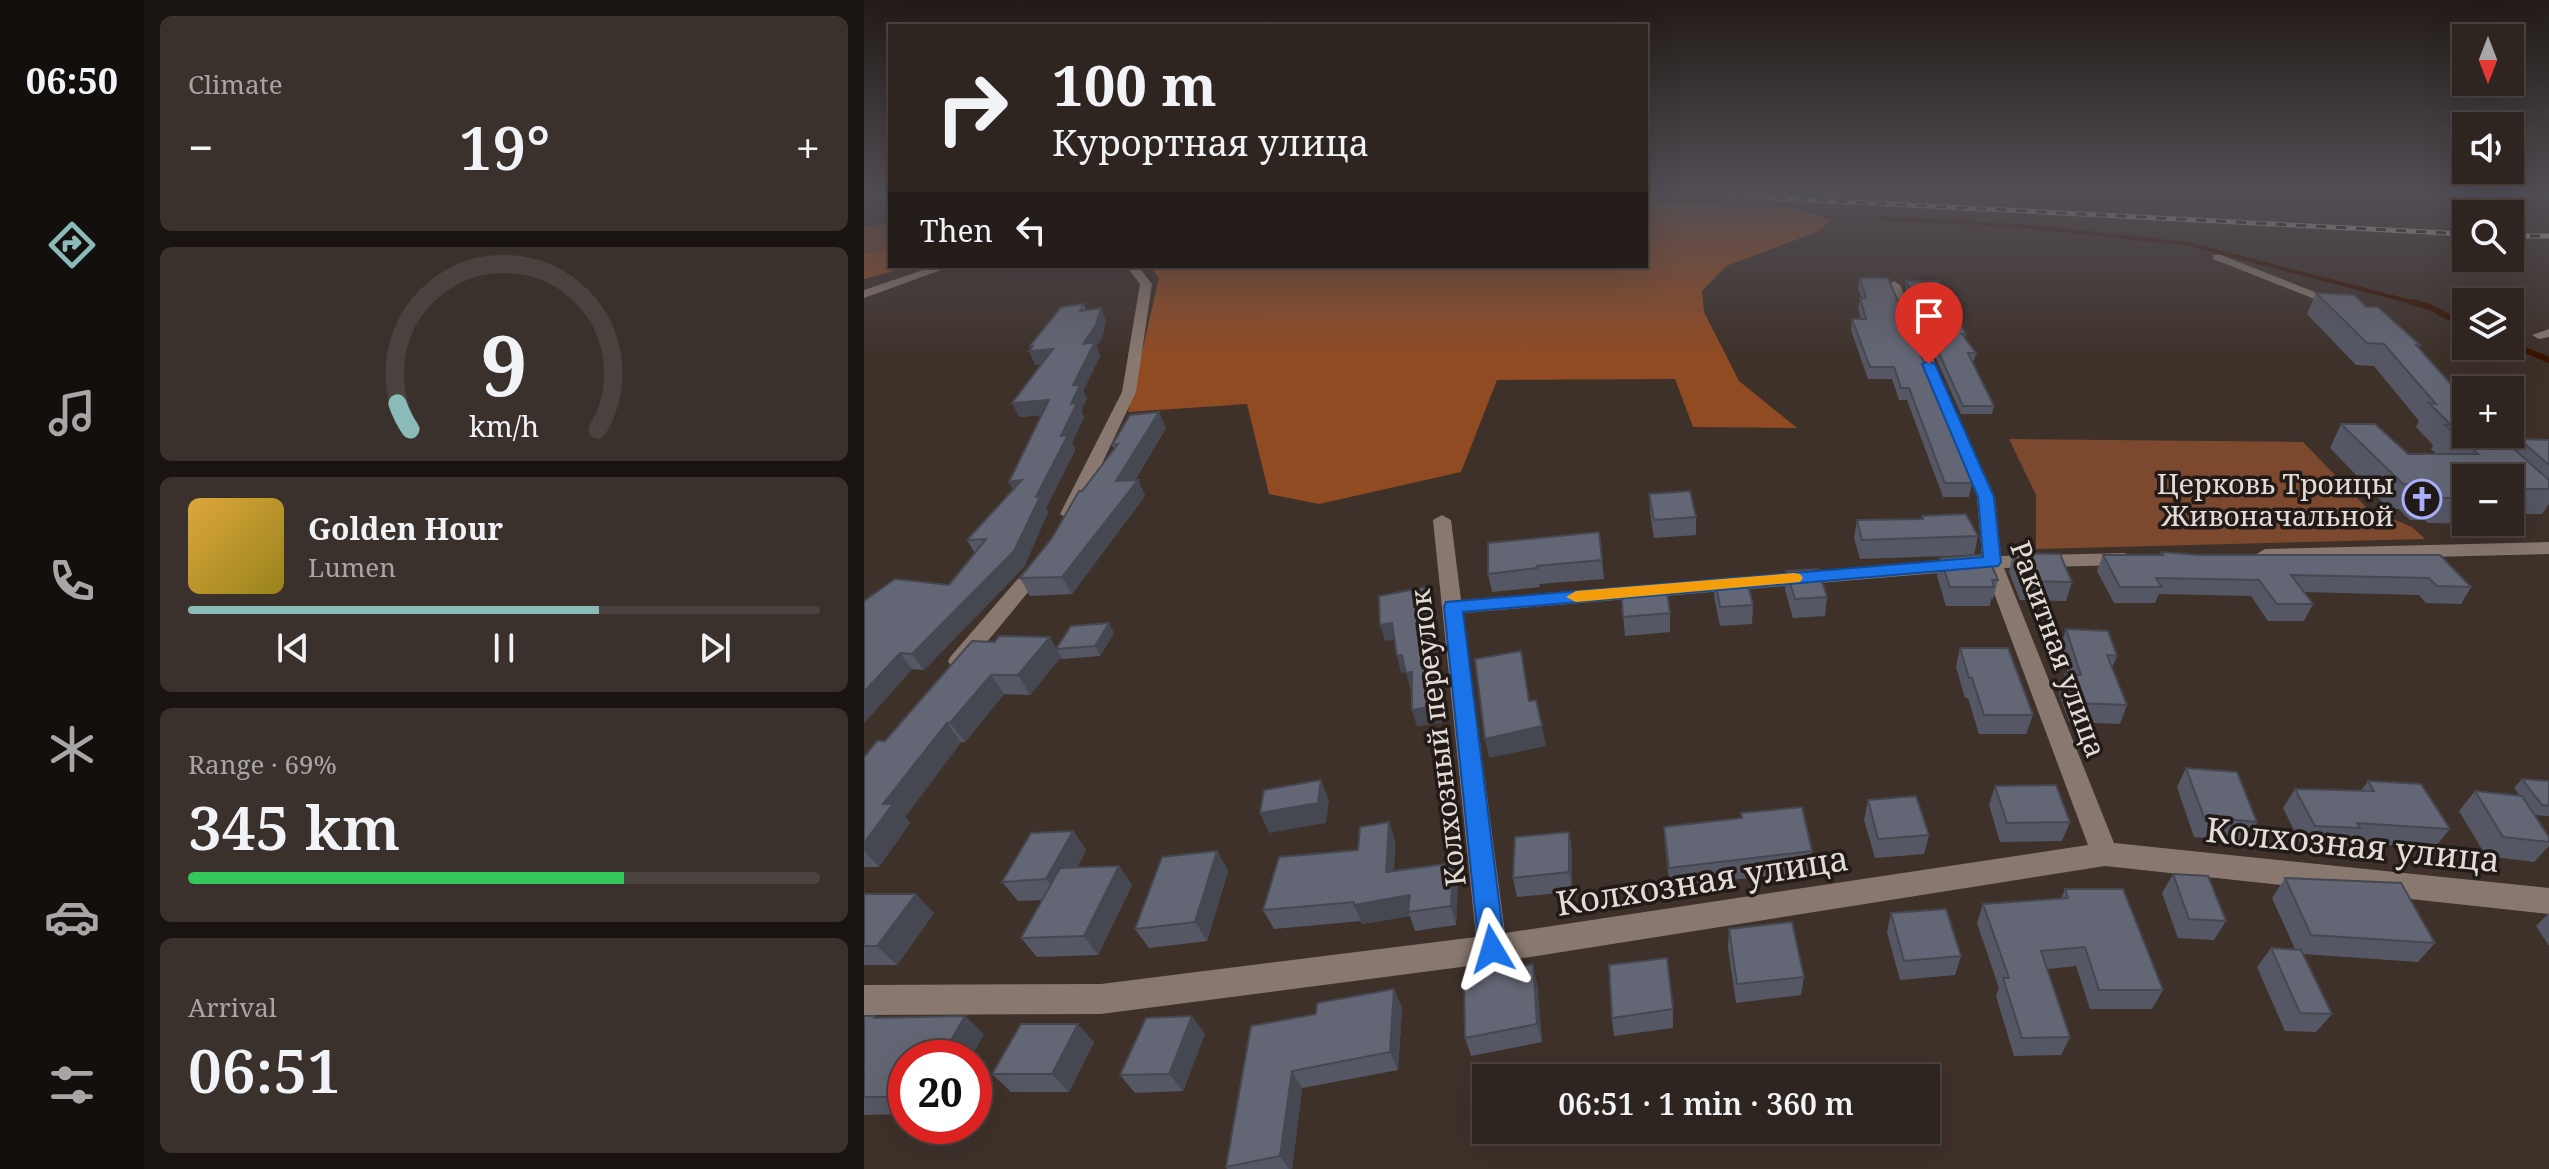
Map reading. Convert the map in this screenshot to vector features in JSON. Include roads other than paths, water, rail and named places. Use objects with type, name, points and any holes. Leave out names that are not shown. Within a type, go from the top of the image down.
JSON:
[{"type":"street","points":[[2217,257],[2348,307]]},
{"type":"street","points":[[864,294],[940,268]]},
{"type":"street","points":[[946,676],[1049,554],[1129,392],[1146,284],[1134,268]]},
{"type":"street","name":"Ракитная улица","points":[[1894,285],[1986,497],[1992,562],[2105,854]]},
{"type":"street","name":"Колхозный переулок","points":[[1442,520],[1492,949]]},
{"type":"street","points":[[2247,556],[2549,548]]},
{"type":"street","points":[[1453,607],[1992,562],[2151,558]]},
{"type":"street","name":"Колхозная улица","points":[[864,1000],[1101,999],[1492,949],[2105,854],[2549,901]]},
{"type":"waterway","points":[[2206,249],[2419,304]]},
{"type":"waterway","points":[[2411,302],[2430,307],[2452,319]]},
{"type":"waterway","points":[[2524,350],[2549,360]]},
{"type":"place","name":"Церковь Троицы Живоначальной","points":[[2422,499]]}]
